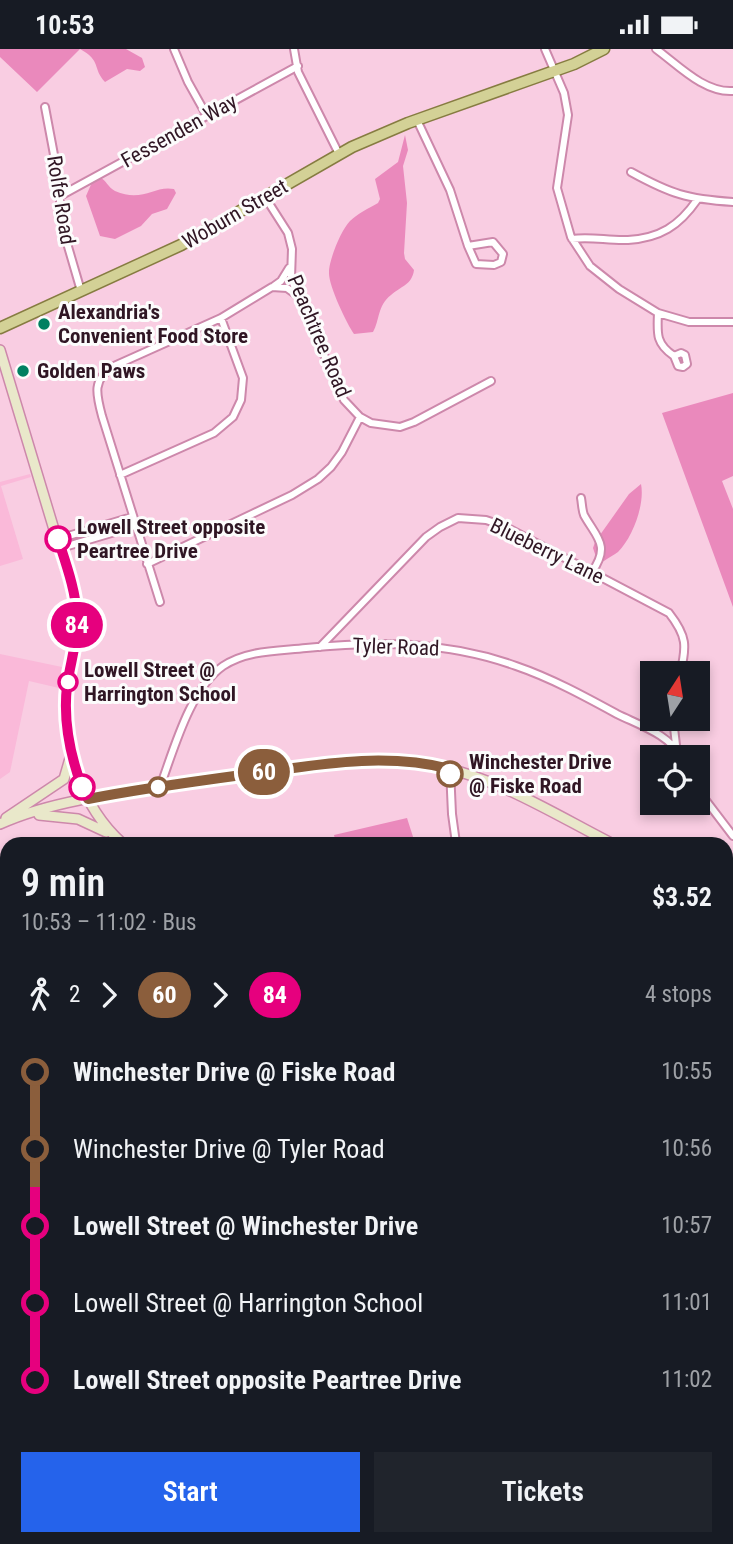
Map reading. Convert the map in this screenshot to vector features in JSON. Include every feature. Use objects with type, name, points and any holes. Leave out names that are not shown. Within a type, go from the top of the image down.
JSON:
[{"type":"main road","name":"Woburn Street","points":[[0,328],[181,246],[339,154],[418,120],[554,71],[604,49]]},
{"type":"main road","points":[[0,349],[74,592],[76,642],[66,700],[66,724],[72,754],[88,799],[103,824],[115,837]]},
{"type":"main road","points":[[0,824],[64,779],[72,754]]},
{"type":"main road","points":[[0,824],[13,818],[88,799],[374,759],[432,765],[487,781],[599,837]]},
{"type":"main road","points":[[13,818],[47,815],[70,817],[94,825],[112,837]]},
{"type":"street","points":[[174,49],[207,116]]},
{"type":"street","points":[[294,49],[298,72],[339,154]]},
{"type":"street","points":[[545,49],[564,93],[568,115],[557,188],[572,239],[590,266],[658,313],[689,322],[733,322]]},
{"type":"street","points":[[656,49],[709,87],[733,91]]},
{"type":"street","name":"Fessenden Way","points":[[60,196],[298,66]]},
{"type":"street","name":"Rolfe Road","points":[[45,107],[67,250],[81,291]]},
{"type":"street","points":[[418,120],[450,190],[468,246],[476,264],[484,266],[501,262],[503,254],[493,242],[468,246]]},
{"type":"street","points":[[631,172],[676,195],[697,200],[733,202]]},
{"type":"street","name":"Peachtree Road","points":[[265,197],[288,233],[292,249],[291,278],[298,296],[344,400],[360,417],[371,423],[400,426],[424,418],[491,381]]},
{"type":"street","points":[[572,239],[588,236],[628,240],[669,230],[697,200]]},
{"type":"street","points":[[160,603],[96,391],[102,375],[114,366],[221,318],[281,281],[290,265]]},
{"type":"street","points":[[272,287],[287,288],[298,296]]},
{"type":"street","points":[[658,313],[657,333],[664,349],[674,356]]},
{"type":"street","points":[[120,475],[214,433],[233,417],[241,400],[243,378],[221,318]]},
{"type":"street","points":[[147,564],[292,495],[318,479],[342,452],[360,417]]},
{"type":"street","points":[[581,498],[583,513],[598,534],[601,547],[598,563],[592,572]]},
{"type":"street","points":[[60,543],[132,517]]},
{"type":"street","name":"Blueberry Lane","points":[[320,647],[426,537],[458,519],[486,520],[504,526],[669,613],[678,625],[687,647],[683,661]]},
{"type":"street","points":[[60,543],[135,526]]},
{"type":"street","name":"Tyler Road","points":[[160,787],[194,700],[207,679],[225,665],[259,653],[358,643],[425,644],[501,661],[549,678],[674,745]]},
{"type":"street","points":[[450,769],[455,837]]},
{"type":"street","points":[[710,806],[733,837]]},
{"type":"shaded area","points":[[0,49],[80,49],[37,92],[0,57]]},
{"type":"shaded area","points":[[80,49],[126,49],[142,58],[145,67],[140,71],[127,69],[105,82],[91,57]]},
{"type":"shaded area","points":[[405,135],[408,150],[403,166],[407,203],[404,253],[405,259],[414,270],[413,275],[386,299],[373,332],[354,334],[332,286],[329,272],[331,260],[339,238],[350,221],[378,203],[380,199],[375,179],[398,162]]},
{"type":"shaded area","points":[[99,177],[115,191],[125,194],[141,195],[167,188],[174,189],[176,193],[167,209],[152,214],[141,226],[115,239],[100,236],[86,196],[93,180]]},
{"type":"shaded area","points":[[733,393],[733,476],[722,481],[733,509],[733,607],[662,413]]},
{"type":"shaded area","points":[[30,474],[31,477],[1,486],[23,559],[0,566],[0,482]]},
{"type":"shaded area","points":[[641,484],[637,520],[628,538],[618,552],[604,561],[596,557],[593,548],[595,542],[629,494]]},
{"type":"shaded area","points":[[0,654],[62,667],[59,688],[29,681],[10,772],[0,779]]},
{"type":"shaded area","points":[[407,818],[413,837],[334,837]]},
{"type":"bus line","name":"84","points":[[58,539],[74,592],[76,609],[76,642],[67,689],[66,724],[82,787]]},
{"type":"bus line","name":"60","points":[[82,787],[88,799],[282,769],[374,759],[432,765],[450,769],[450,774]]},
{"type":"place","name":"Alexandria's Convenient Food Store","points":[[44,324]]},
{"type":"place","name":"Golden Paws","points":[[23,371]]},
{"type":"place","name":"Lowell Street opposite Peartree Drive","points":[[58,539]]},
{"type":"place","name":"Lowell Street @ Harrington School","points":[[68,682]]},
{"type":"place","name":"Winchester Drive @ Fiske Road","points":[[450,774]]}]
